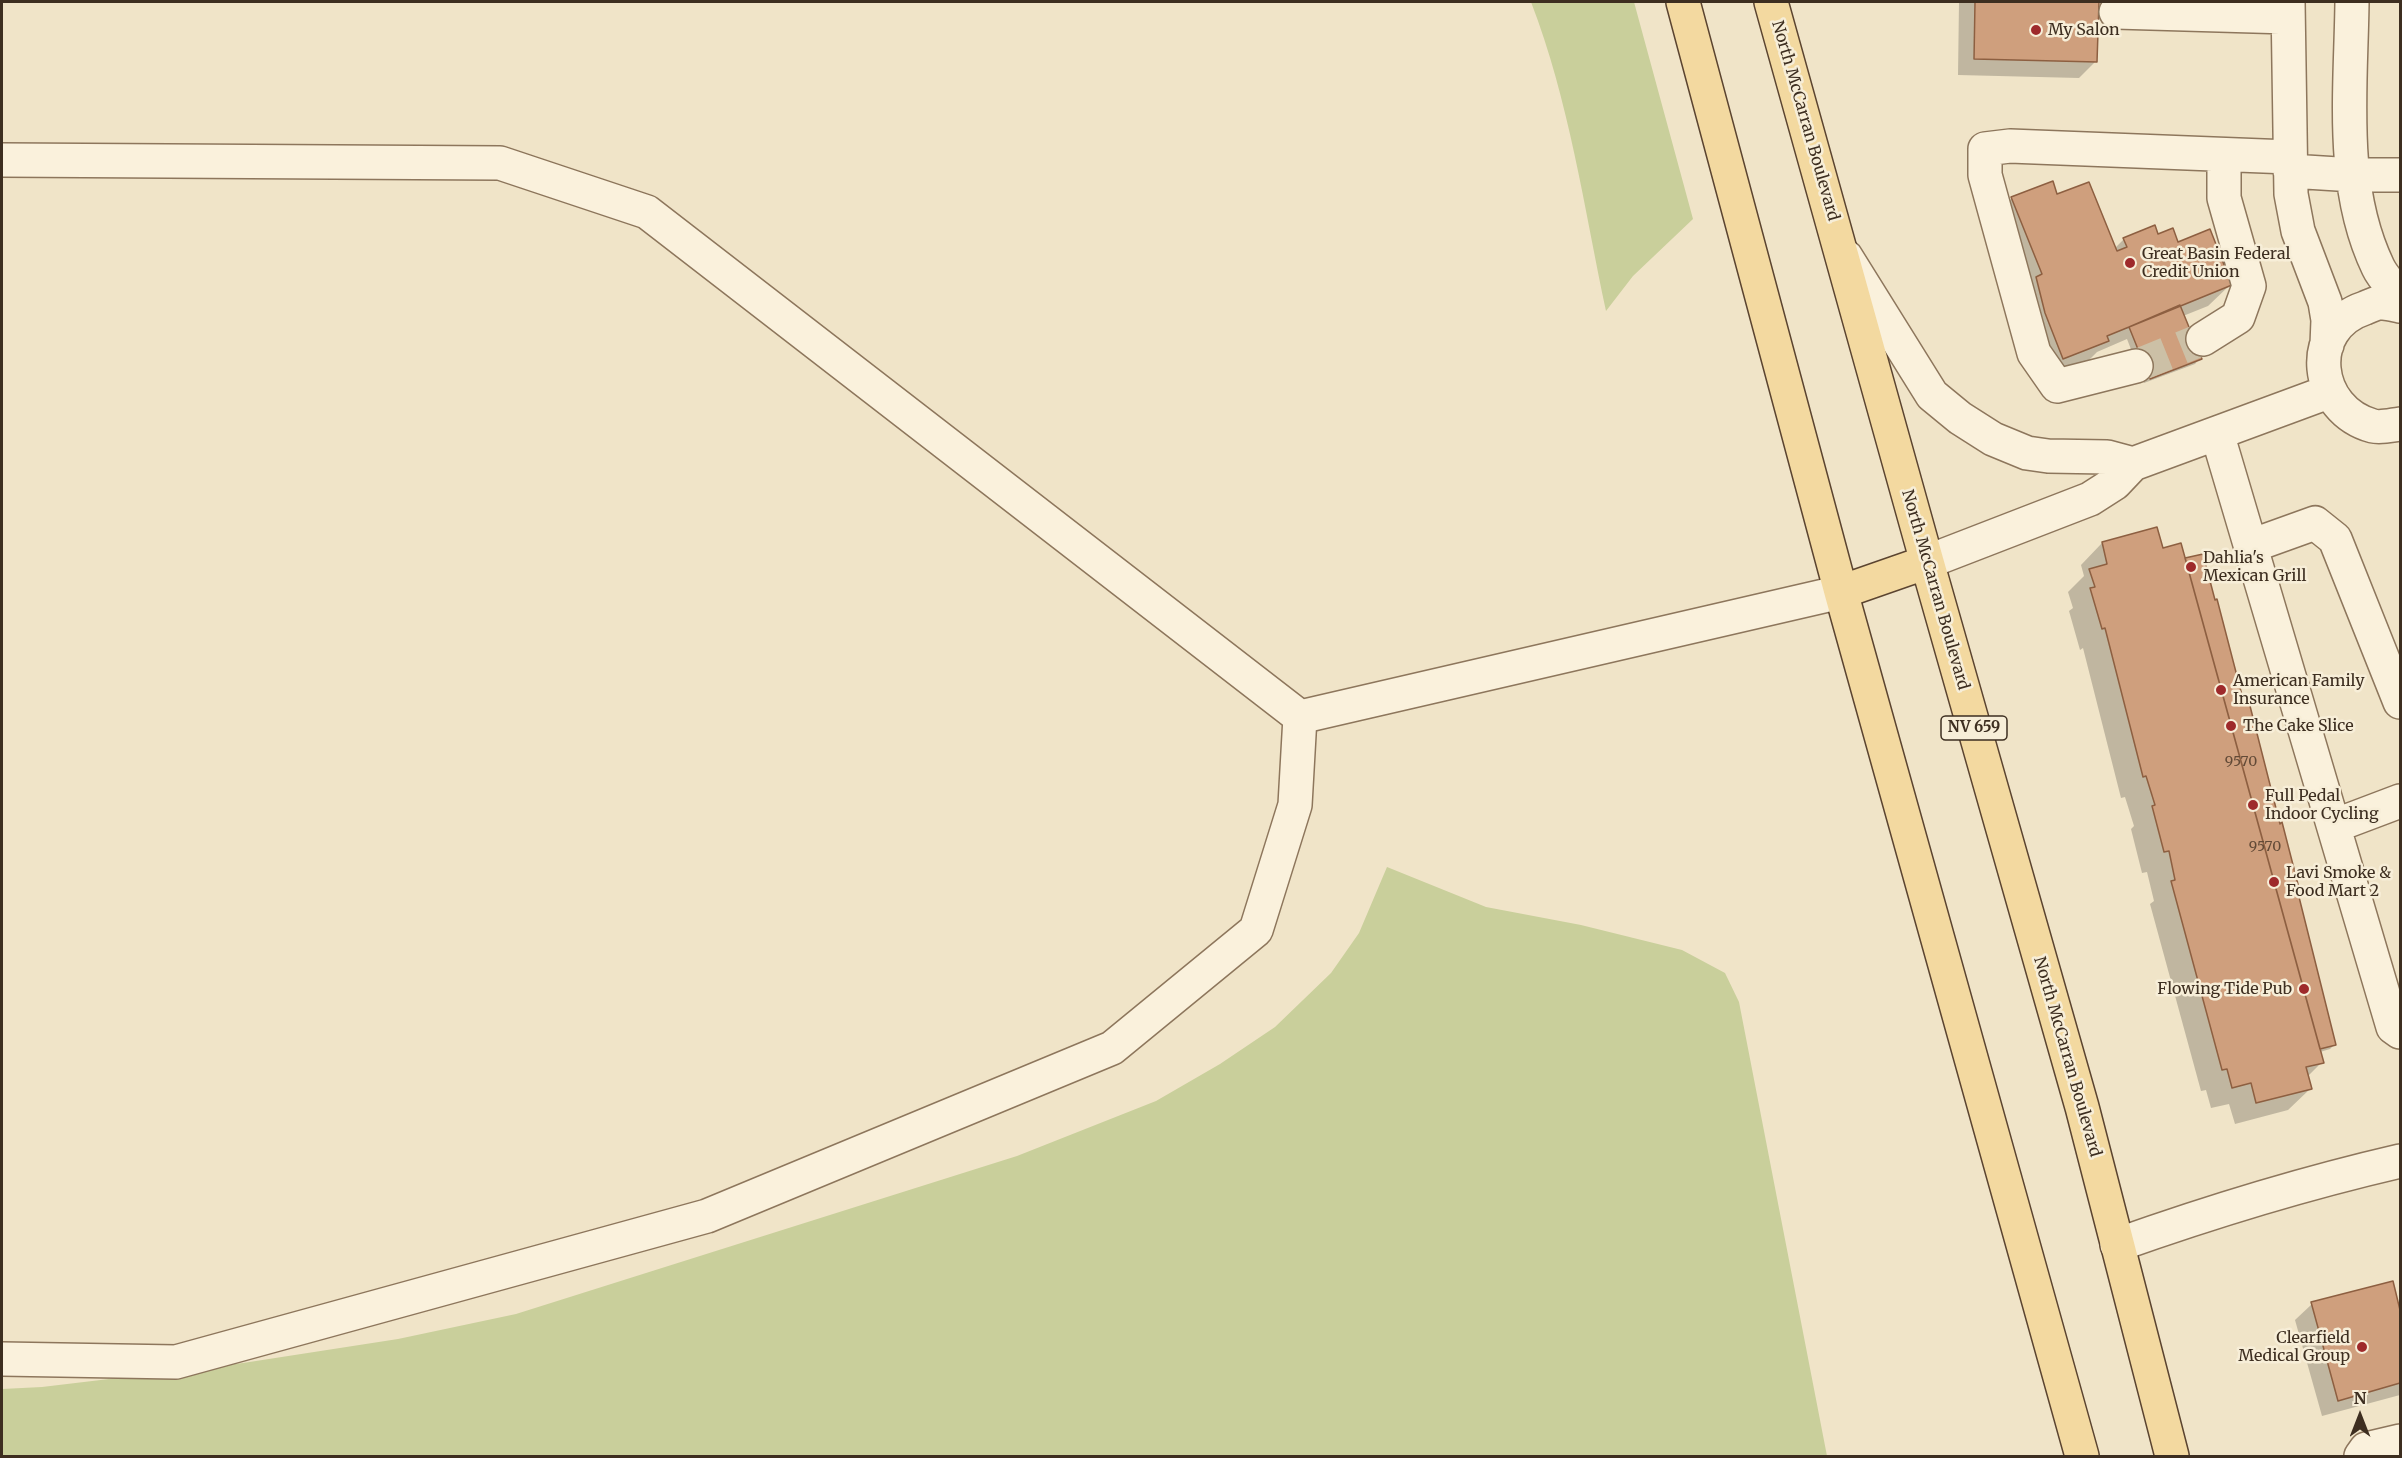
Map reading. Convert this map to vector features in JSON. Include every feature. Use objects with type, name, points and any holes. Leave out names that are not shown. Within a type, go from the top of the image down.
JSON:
[{"type":"main road","points":[[1683,2],[1841,592],[2082,1456]]},
{"type":"main road","name":"North McCarran Boulevard","points":[[1771,2],[2082,1107],[2172,1456]]},
{"type":"main road","points":[[1841,592],[1927,562]]},
{"type":"lane","points":[[2352,2],[2351,160],[2365,228],[2379,268],[2400,296]]},
{"type":"lane","points":[[2116,12],[2288,9],[2291,194],[2298,231],[2325,302],[2328,320],[2327,345]]},
{"type":"lane","points":[[2136,366],[2057,386],[2034,353],[1984,176],[1984,149],[2010,146],[2224,155],[2354,175],[2400,175]]},
{"type":"lane","points":[[2203,339],[2238,317],[2249,286],[2224,198],[2224,155]]},
{"type":"lane","points":[[2,160],[500,163],[647,212],[1300,717]]},
{"type":"lane","points":[[1840,248],[1932,395],[1960,418],[1993,439],[2027,453],[2048,456],[2107,457],[2133,464]]},
{"type":"lane","points":[[2400,306],[2380,302],[2352,312],[2331,333],[2322,362],[2328,392],[2347,414],[2375,426],[2400,424]]},
{"type":"lane","points":[[1927,562],[2090,499],[2115,483],[2133,464],[2328,392]]},
{"type":"lane","points":[[2217,433],[2393,1027],[2400,1032]]},
{"type":"lane","points":[[2251,546],[2315,523],[2335,539],[2400,702]]},
{"type":"lane","points":[[1300,717],[1841,592]]},
{"type":"lane","points":[[2,1359],[176,1362],[707,1216],[1112,1048],[1256,930],[1295,806],[1300,717]]},
{"type":"lane","points":[[2334,826],[2400,801]]},
{"type":"lane","points":[[2117,1245],[2188,1219],[2356,1171],[2400,1161]]},
{"type":"lane","points":[[2361,1456],[2366,1449],[2400,1441]]},
{"type":"green space","points":[[1531,2],[1634,2],[1693,219],[1633,276],[1606,311],[1566,115]]},
{"type":"green space","points":[[1387,867],[1486,907],[1581,925],[1682,950],[1725,973],[1739,1002],[1827,1456],[2,1456],[2,1389],[42,1387],[243,1363],[398,1339],[516,1314],[1017,1156],[1156,1101],[1220,1064],[1275,1027],[1331,973],[1359,933]]},
{"type":"building","name":"My Salon","points":[[1975,2],[2099,2],[2097,62],[1974,59]]},
{"type":"building","name":"Great Basin Federal Credit Union","points":[[2053,181],[2057,194],[2089,182],[2117,251],[2127,247],[2123,238],[2155,225],[2158,234],[2173,228],[2178,242],[2210,229],[2232,285],[2107,336],[2109,341],[2063,359],[2045,313],[2036,277],[2042,274],[2011,197]]},
{"type":"building","points":[[2180,305],[2202,359],[2150,379],[2129,327]]},
{"type":"building","points":[[2157,527],[2163,548],[2181,543],[2324,1063],[2306,1067],[2312,1089],[2256,1103],[2251,1083],[2232,1088],[2227,1069],[2222,1070],[2171,881],[2175,880],[2169,851],[2164,852],[2152,806],[2155,805],[2146,776],[2143,777],[2105,628],[2102,629],[2090,588],[2095,587],[2089,569],[2107,564],[2102,542]]},
{"type":"building","points":[[2203,554],[2244,703],[2249,702],[2280,824],[2282,822],[2336,1045],[2320,1049],[2185,558]]},
{"type":"building","name":"Clearfield Medical Group","points":[[2393,1281],[2400,1310],[2400,1383],[2338,1401],[2311,1302]]},
{"type":"tunnel","points":[[2136,366],[2203,339]]},
{"type":"place","name":"My Salon","points":[[2036,30]]},
{"type":"place","name":"Great Basin Federal Credit Union","points":[[2130,263]]},
{"type":"place","name":"Dahlia's Mexican Grill","points":[[2191,567]]},
{"type":"place","name":"American Family Insurance","points":[[2221,690]]},
{"type":"place","name":"The Cake Slice","points":[[2231,726]]},
{"type":"place","name":"Full Pedal Indoor Cycling","points":[[2253,805]]},
{"type":"place","name":"Lavi Smoke & Food Mart 2","points":[[2274,882]]},
{"type":"place","name":"Flowing Tide Pub","points":[[2304,989]]},
{"type":"place","name":"Clearfield Medical Group","points":[[2362,1347]]}]
